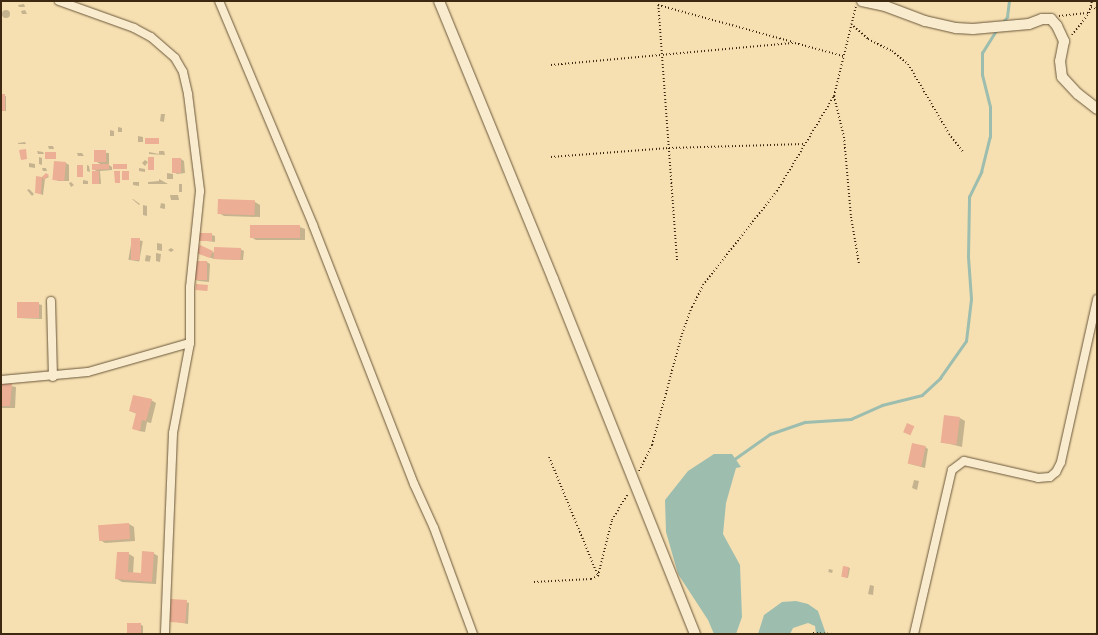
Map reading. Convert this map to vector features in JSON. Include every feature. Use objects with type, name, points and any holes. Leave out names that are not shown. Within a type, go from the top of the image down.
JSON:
[{"type":"street","points":[[59,1],[134,28],[151,37],[168,50],[183,72],[194,133],[200,192],[190,287],[190,343],[173,433],[165,634]]},
{"type":"street","points":[[219,1],[309,216],[414,484],[434,528],[473,634]]},
{"type":"street","points":[[438,1],[695,634]]},
{"type":"street","points":[[862,1],[885,6],[942,27],[989,28],[1029,24],[1042,19],[1051,19],[1058,26],[1064,41],[1060,61],[1062,77],[1078,94],[1097,109]]},
{"type":"street","points":[[914,634],[952,470],[964,461],[1038,478],[1050,477],[1056,472],[1061,462],[1097,299]]},
{"type":"street","points":[[51,301],[53,377]]},
{"type":"street","points":[[1,380],[53,377],[106,368],[190,343]]},
{"type":"path","points":[[598,576],[612,520],[652,445],[682,334],[703,285],[777,191],[834,96],[857,1]]},
{"type":"path","points":[[1064,41],[1071,36],[1089,13],[1092,1]]},
{"type":"path","points":[[678,262],[658,3],[843,56]]},
{"type":"path","points":[[1091,7],[1097,9]]},
{"type":"path","points":[[1051,19],[1059,16],[1089,13]]},
{"type":"path","points":[[851,24],[868,39],[892,51],[908,64],[949,134],[964,153]]},
{"type":"path","points":[[551,65],[797,44]]},
{"type":"path","points":[[834,96],[844,137],[851,217],[859,264]]},
{"type":"path","points":[[551,157],[669,148],[804,144]]},
{"type":"path","points":[[549,457],[598,576]]},
{"type":"path","points":[[534,582],[591,579],[598,576]]},
{"type":"path","points":[[813,633],[832,633]]},
{"type":"shaded area","points":[[714,454],[732,454],[741,467],[736,468],[726,503],[723,534],[740,565],[742,617],[736,634],[714,634],[708,620],[678,574],[666,532],[665,500],[688,471]]},
{"type":"shaded area","points":[[796,601],[808,604],[818,611],[826,634],[816,634],[815,626],[808,623],[793,628],[790,634],[758,634],[764,615],[782,602]]},
{"type":"building","points":[[1,94],[5,94],[5,111],[1,111]]},
{"type":"building","points":[[145,138],[159,138],[159,144],[145,144]]},
{"type":"building","points":[[26,149],[27,159],[21,160],[19,150]]},
{"type":"building","points":[[94,150],[106,150],[106,162],[94,162]]},
{"type":"building","points":[[45,152],[56,152],[56,159],[45,159]]},
{"type":"building","points":[[148,157],[154,157],[154,170],[148,170]]},
{"type":"building","points":[[172,158],[181,158],[181,173],[172,173]]},
{"type":"building","points":[[54,161],[66,162],[64,181],[52,180]]},
{"type":"building","points":[[92,164],[109,164],[109,169],[92,170]]},
{"type":"building","points":[[113,164],[127,164],[127,169],[113,169]]},
{"type":"building","points":[[77,165],[83,165],[83,177],[77,177]]},
{"type":"building","points":[[92,171],[99,171],[99,184],[92,184]]},
{"type":"building","points":[[114,171],[120,171],[120,183],[115,183]]},
{"type":"building","points":[[122,171],[129,171],[129,180],[122,180]]},
{"type":"building","points":[[46,173],[49,175],[44,180],[42,177]]},
{"type":"building","points":[[36,176],[42,177],[41,194],[35,193]]},
{"type":"building","points":[[218,199],[255,200],[254,215],[217,214]]},
{"type":"building","points":[[250,225],[300,225],[300,238],[250,238]]},
{"type":"building","points":[[198,233],[212,233],[212,241],[198,241]]},
{"type":"building","points":[[131,238],[140,238],[140,260],[131,260]]},
{"type":"building","points":[[200,245],[213,251],[210,258],[196,253]]},
{"type":"building","points":[[214,247],[241,248],[241,260],[214,259]]},
{"type":"building","points":[[195,261],[207,261],[207,280],[195,280]]},
{"type":"building","points":[[196,284],[208,285],[207,291],[195,290]]},
{"type":"building","points":[[17,302],[39,302],[39,318],[17,318]]},
{"type":"building","points":[[1,382],[12,383],[10,406],[1,406]]},
{"type":"building","points":[[133,395],[152,399],[146,421],[142,420],[140,431],[132,429],[136,413],[129,411]]},
{"type":"building","points":[[944,415],[960,417],[956,445],[941,443]]},
{"type":"building","points":[[907,423],[914,426],[910,435],[903,432]]},
{"type":"building","points":[[912,443],[926,446],[921,466],[908,464]]},
{"type":"building","points":[[129,523],[130,539],[99,541],[98,525]]},
{"type":"building","points":[[142,551],[154,552],[152,582],[115,579],[117,552],[129,552],[128,572],[141,573]]},
{"type":"building","points":[[843,566],[849,567],[847,578],[841,577]]},
{"type":"building","points":[[171,599],[187,600],[185,623],[169,622]]},
{"type":"building","points":[[127,623],[141,623],[141,634],[127,634]]},
{"type":"waterway","points":[[1002,23],[1007,17],[1009,1]]},
{"type":"waterway","points":[[733,460],[770,434],[805,422],[851,419],[882,405],[922,395],[940,378],[966,341],[971,299],[968,257],[969,197],[981,172],[990,137],[990,107],[982,75],[982,53],[997,29]]}]
